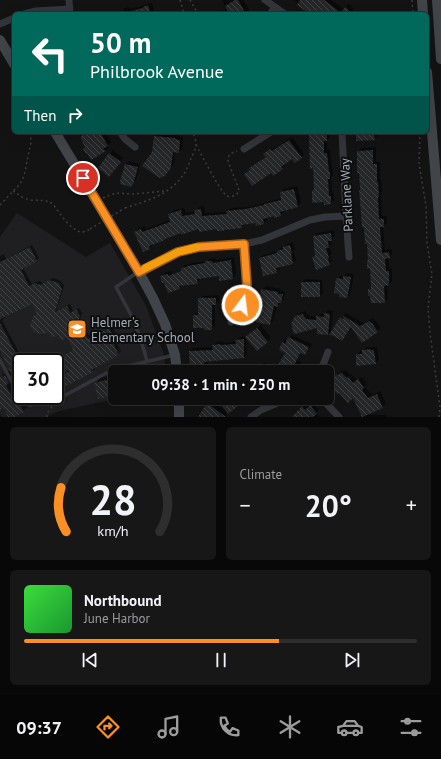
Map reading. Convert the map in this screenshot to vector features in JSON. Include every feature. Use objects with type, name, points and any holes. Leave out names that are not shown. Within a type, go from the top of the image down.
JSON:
[{"type":"street","points":[[32,12],[69,11],[69,0]]},
{"type":"street","points":[[265,0],[282,12]]},
{"type":"street","points":[[422,0],[423,12]]},
{"type":"street","points":[[437,0],[441,59]]},
{"type":"street","points":[[271,12],[275,7]]},
{"type":"street","points":[[0,24],[12,19]]},
{"type":"street","points":[[0,40],[12,61]]},
{"type":"street","points":[[429,96],[441,240]]},
{"type":"street","points":[[56,134],[153,298],[165,324],[175,354],[176,365]]},
{"type":"street","points":[[121,134],[135,147]]},
{"type":"street","points":[[244,149],[267,134]]},
{"type":"street","name":"Parklane Way","points":[[342,134],[349,257]]},
{"type":"street","points":[[139,272],[178,252],[199,247],[244,244],[274,235],[310,220],[325,217],[346,216]]},
{"type":"street","points":[[231,322],[242,305],[247,286],[244,244]]},
{"type":"street","points":[[323,365],[328,352]]},
{"type":"street","points":[[179,405],[179,417]]},
{"type":"street","points":[[251,417],[272,405]]},
{"type":"street","points":[[328,405],[339,417]]},
{"type":"lane","points":[[139,272],[116,287],[132,317],[147,361]]},
{"type":"lane","points":[[64,396],[112,370],[175,354]]},
{"type":"lane","points":[[0,360],[12,382]]},
{"type":"path","points":[[180,0],[183,12]]},
{"type":"path","points":[[190,0],[197,12]]},
{"type":"path","points":[[412,0],[413,12]]},
{"type":"path","points":[[0,205],[20,184],[24,176],[31,142],[30,134]]},
{"type":"path","points":[[193,134],[196,145],[226,196],[236,195],[239,190],[228,161],[228,157],[231,152]]},
{"type":"path","points":[[420,134],[419,163],[426,206],[427,243],[432,274],[428,308],[440,407],[439,417]]},
{"type":"path","points":[[13,191],[29,200],[44,200],[53,204],[76,231],[86,231],[125,208],[157,197],[166,191],[180,180],[186,170],[196,145]]},
{"type":"path","points":[[96,201],[113,194],[166,191]]},
{"type":"path","points":[[47,417],[47,413],[53,405]]},
{"type":"shaded area","name":"Helmer's Elementary School","points":[[17,213],[86,257],[110,243],[146,306],[163,352],[165,365],[108,365],[108,401],[59,411],[46,417],[1,417],[0,237]]},
{"type":"building","points":[[235,0],[238,0],[245,12],[228,12],[225,6]]},
{"type":"building","points":[[300,0],[324,0],[340,12],[307,12],[297,5]]},
{"type":"building","points":[[148,5],[150,12],[127,12],[143,8]]},
{"type":"building","points":[[346,7],[350,12],[340,12]]},
{"type":"building","points":[[80,134],[101,134],[108,146],[103,149],[106,151],[91,160],[83,149],[85,147],[80,137],[82,136]]},
{"type":"building","points":[[309,134],[327,134],[327,141],[324,141],[324,153],[327,153],[330,172],[330,179],[328,179],[331,204],[324,205],[324,202],[312,203],[312,190],[314,190],[313,168],[310,169]]},
{"type":"building","points":[[356,134],[374,134],[375,140],[356,141]]},
{"type":"building","points":[[154,136],[175,138],[180,140],[179,153],[173,152],[171,168],[165,176],[160,178],[142,166],[152,152]]},
{"type":"building","points":[[289,140],[302,158],[295,163],[292,159],[281,167],[283,169],[273,176],[271,173],[252,186],[244,174],[250,170],[249,168],[266,157],[263,154],[270,149],[272,151]]},
{"type":"building","points":[[373,150],[373,164],[377,164],[379,219],[384,219],[384,227],[380,227],[382,253],[389,252],[390,258],[385,259],[386,271],[389,271],[389,285],[384,286],[385,303],[371,303],[370,296],[368,296],[368,289],[371,289],[370,268],[367,269],[367,244],[365,244],[364,227],[362,227],[359,173],[357,173],[357,151]]},
{"type":"building","points":[[109,153],[121,162],[109,177],[98,168]]},
{"type":"building","points":[[125,164],[138,167],[133,185],[132,184],[131,187],[120,184]]},
{"type":"building","points":[[294,189],[298,207],[280,212],[281,216],[263,219],[264,224],[256,226],[255,223],[242,225],[242,228],[224,231],[217,231],[217,229],[199,232],[198,229],[165,239],[149,246],[150,249],[143,252],[134,232],[141,229],[142,232],[170,222],[168,214],[181,210],[182,216],[195,214],[194,210],[201,209],[202,216],[227,214],[226,211],[245,209],[281,200],[280,192]]},
{"type":"building","points":[[331,233],[332,241],[328,241],[329,248],[326,248],[330,265],[316,270],[312,257],[315,256],[313,236]]},
{"type":"building","points":[[290,245],[293,264],[276,268],[277,273],[263,276],[259,258],[277,253],[277,251],[283,249],[283,247]]},
{"type":"building","name":"Helmer's Elementary School","points":[[30,247],[37,261],[21,270],[29,286],[35,283],[40,285],[49,280],[59,283],[62,289],[55,312],[67,306],[70,313],[76,309],[80,316],[77,325],[81,334],[86,336],[88,339],[109,328],[117,343],[114,345],[119,355],[91,370],[93,372],[64,387],[64,374],[70,371],[64,369],[64,354],[73,350],[67,337],[61,341],[58,335],[51,338],[49,332],[42,334],[33,332],[30,326],[33,316],[37,314],[32,304],[0,319],[0,262]]},
{"type":"building","points":[[231,260],[233,279],[219,281],[219,276],[197,279],[198,284],[179,286],[180,289],[168,293],[160,276],[168,274],[168,276],[181,271],[181,268],[205,263],[205,261],[212,261],[213,263]]},
{"type":"building","points":[[343,276],[351,277],[347,298],[339,297],[339,294],[334,293],[336,278],[343,279]]},
{"type":"building","points":[[301,282],[320,282],[320,297],[301,297]]},
{"type":"building","points":[[261,289],[283,294],[281,303],[278,303],[278,307],[274,306],[270,325],[256,322]]},
{"type":"building","points":[[198,298],[216,298],[216,305],[212,305],[212,330],[193,328],[193,315],[198,315]]},
{"type":"building","points":[[324,313],[330,314],[328,335],[317,334],[317,328],[294,334],[291,324],[295,316],[303,314],[306,319],[316,320],[316,316],[324,317]]},
{"type":"building","points":[[342,315],[360,326],[369,321],[378,332],[362,343],[351,327],[342,341],[329,335],[340,317],[344,319]]},
{"type":"building","points":[[0,323],[16,353],[12,353],[12,376],[0,350]]},
{"type":"building","points":[[257,328],[268,342],[257,351],[245,337]]},
{"type":"building","points":[[288,337],[309,347],[305,355],[300,353],[295,364],[298,365],[278,365],[285,353],[279,350],[282,342],[285,344]]},
{"type":"building","points":[[244,339],[244,358],[204,362],[204,365],[190,365],[189,351],[213,350],[212,345],[236,344],[235,340]]},
{"type":"building","points":[[362,350],[374,350],[376,364],[356,366],[356,354],[362,354]]},
{"type":"building","points":[[341,372],[353,383],[358,379],[364,388],[362,390],[368,398],[377,394],[383,408],[362,417],[353,398],[348,403],[339,393],[337,394],[334,390],[334,376],[337,374],[338,375]]},
{"type":"building","points":[[0,373],[2,377],[5,375],[9,383],[6,385],[12,398],[12,405],[20,405],[24,412],[14,417],[8,417],[3,408],[0,410]]},
{"type":"building","points":[[108,380],[108,397],[98,399],[94,383]]},
{"type":"building","points":[[206,405],[210,405],[226,417],[198,417]]},
{"type":"building","points":[[221,405],[239,405],[228,414]]},
{"type":"building","points":[[310,405],[317,414],[313,417],[292,417],[302,406],[305,410]]},
{"type":"slow traffic","points":[[145,268],[178,252],[197,247]]},
{"type":"place","name":"Helmer's Elementary School","points":[[77,329]]},
{"type":"route","points":[[83,178],[139,272],[178,252],[199,247],[244,244],[247,286],[242,305]]}]
